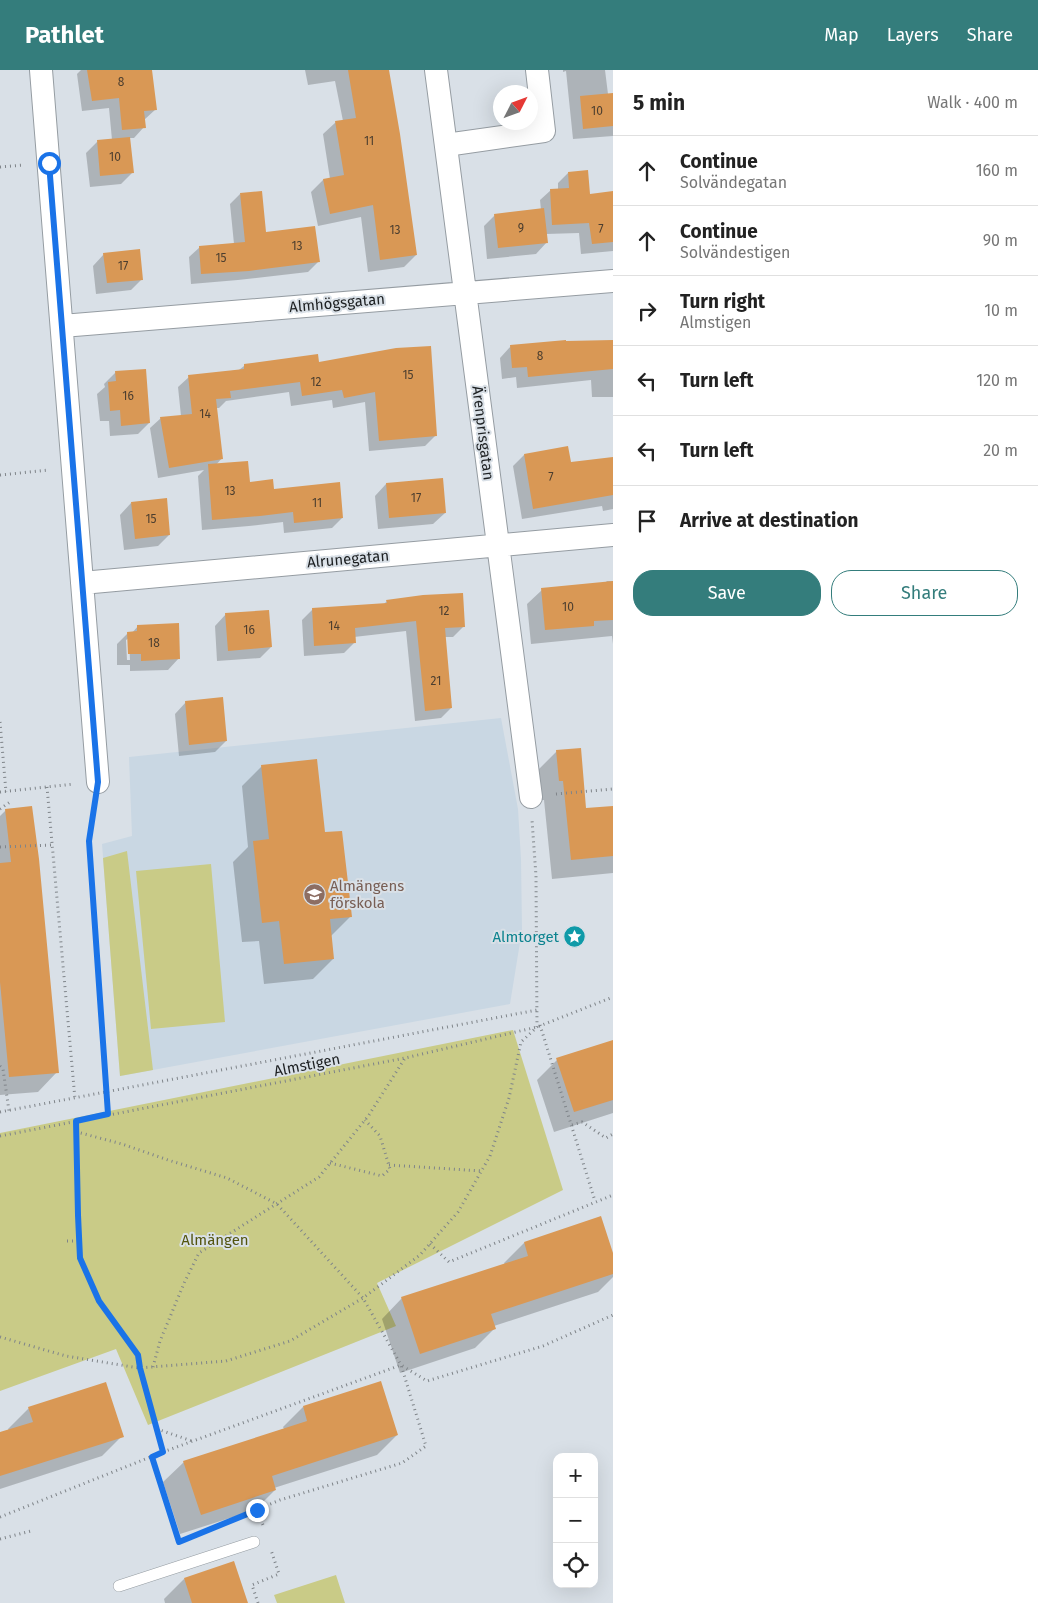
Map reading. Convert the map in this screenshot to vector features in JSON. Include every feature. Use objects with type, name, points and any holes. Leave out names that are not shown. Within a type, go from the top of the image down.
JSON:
[{"type":"street","points":[[41,70],[98,782]]},
{"type":"street","name":"Ärenprisgatan","points":[[436,70],[531,797]]},
{"type":"street","points":[[446,145],[544,130],[538,70]]},
{"type":"street","name":"Almhögsgatan","points":[[62,326],[613,281]]},
{"type":"street","name":"Alrunegatan","points":[[82,583],[613,534]]},
{"type":"lane","points":[[119,1586],[254,1542]]},
{"type":"path","points":[[0,476],[73,467]]},
{"type":"path","points":[[0,722],[6,792]]},
{"type":"path","points":[[0,792],[98,782],[89,841],[108,1114]]},
{"type":"path","points":[[47,787],[75,1099]]},
{"type":"path","points":[[595,1201],[539,1026],[537,1010],[536,876],[531,797],[613,790]]},
{"type":"path","points":[[0,809],[10,802]]},
{"type":"path","points":[[0,847],[52,845]]},
{"type":"path","name":"Almstigen","points":[[0,1136],[405,1058],[539,1026],[613,997]]},
{"type":"path","points":[[0,1112],[537,1010]]},
{"type":"path","points":[[0,1337],[66,1356],[140,1368],[226,1362],[290,1341],[363,1298],[420,1255],[458,1212],[490,1156],[509,1098],[521,1042],[539,1026]]},
{"type":"path","points":[[153,1367],[160,1340],[185,1281],[199,1254],[319,1177],[365,1120],[405,1058]]},
{"type":"path","points":[[0,1066],[3,1070],[9,1111]]},
{"type":"path","points":[[330,1163],[382,1176],[390,1169],[380,1136],[365,1120]]},
{"type":"path","points":[[76,1121],[78,1132],[80,1258],[99,1301],[138,1355],[163,1452]]},
{"type":"path","points":[[572,1125],[582,1122],[606,1138],[613,1134]]},
{"type":"path","points":[[78,1132],[122,1144],[227,1178],[277,1204],[363,1298],[401,1365],[426,1446],[402,1463],[280,1500],[179,1542]]},
{"type":"path","points":[[389,1165],[482,1170]]},
{"type":"path","points":[[430,1244],[449,1262],[613,1195]]},
{"type":"path","points":[[67,1241],[79,1241]]},
{"type":"path","points":[[401,1365],[427,1381],[543,1346],[613,1314]]},
{"type":"path","points":[[0,1517],[163,1452],[401,1365]]},
{"type":"path","points":[[156,1429],[192,1442]]},
{"type":"path","points":[[152,1457],[185,1564]]},
{"type":"path","points":[[257,1510],[264,1528]]},
{"type":"path","points":[[0,1539],[31,1530]]},
{"type":"path","points":[[258,1603],[252,1584],[279,1574]]},
{"type":"shaded area","name":"Almängens förskola","points":[[501,718],[518,809],[521,859],[522,930],[510,1004],[120,1076],[102,844],[132,836],[129,757]]},
{"type":"green space","points":[[127,851],[153,1070],[120,1076],[103,858]]},
{"type":"green space","points":[[211,864],[225,1022],[151,1029],[136,871]]},
{"type":"green space","name":"Almängen","points":[[513,1030],[563,1190],[377,1283],[396,1326],[148,1425],[116,1349],[0,1391],[0,1133]]},
{"type":"green space","points":[[336,1575],[345,1603],[277,1603],[274,1595]]},
{"type":"building","points":[[87,70],[152,70],[157,110],[144,111],[146,128],[122,130],[119,98],[92,101]]},
{"type":"building","points":[[348,70],[389,70],[417,255],[380,260],[373,205],[330,214],[323,179],[344,175],[335,121],[356,118]]},
{"type":"building","points":[[613,93],[613,126],[583,129],[580,96]]},
{"type":"building","points":[[130,137],[134,173],[100,176],[97,140]]},
{"type":"building","points":[[588,170],[590,194],[613,191],[613,242],[592,244],[589,223],[552,225],[550,189],[569,188],[568,172]]},
{"type":"building","points":[[262,191],[266,232],[315,226],[320,262],[249,271],[201,274],[199,246],[245,242],[240,193]]},
{"type":"building","points":[[544,208],[548,243],[498,248],[494,214]]},
{"type":"building","points":[[140,249],[143,280],[107,283],[103,253]]},
{"type":"building","points":[[566,340],[613,340],[613,369],[528,377],[527,367],[512,368],[510,345]]},
{"type":"building","points":[[431,346],[437,436],[379,441],[375,392],[344,398],[342,390],[302,396],[300,382],[230,391],[231,398],[216,399],[223,459],[169,468],[160,417],[192,414],[188,375],[244,369],[244,364],[318,354],[319,362],[396,348]]},
{"type":"building","points":[[146,369],[150,423],[121,426],[120,410],[110,411],[108,382],[116,381],[115,371]]},
{"type":"building","points":[[568,446],[571,462],[613,457],[613,495],[533,509],[524,454]]},
{"type":"building","points":[[248,461],[250,482],[273,479],[274,489],[340,482],[343,518],[294,523],[293,512],[212,520],[208,464]]},
{"type":"building","points":[[443,478],[446,513],[389,518],[386,483]]},
{"type":"building","points":[[167,498],[170,535],[135,539],[131,502]]},
{"type":"building","points":[[613,581],[613,620],[594,621],[594,626],[545,630],[541,588]]},
{"type":"building","points":[[463,593],[465,627],[445,628],[452,708],[425,711],[416,621],[355,628],[356,643],[314,646],[312,608],[387,603],[386,600],[423,595]]},
{"type":"building","points":[[269,610],[272,647],[228,651],[225,613]]},
{"type":"building","points":[[179,623],[180,659],[141,661],[141,654],[128,654],[127,632],[137,631],[137,625]]},
{"type":"building","points":[[223,697],[227,741],[189,745],[185,701]]},
{"type":"building","points":[[581,748],[586,808],[613,806],[613,856],[571,860],[563,781],[559,781],[556,750]]},
{"type":"building","points":[[317,759],[325,832],[342,831],[352,917],[330,919],[334,959],[284,964],[279,921],[262,923],[253,841],[269,839],[261,765]]},
{"type":"building","points":[[32,806],[39,859],[59,1073],[9,1077],[0,982],[0,863],[11,862],[5,809]]},
{"type":"building","points":[[613,1040],[613,1100],[574,1112],[556,1058]]},
{"type":"building","points":[[601,1216],[613,1253],[613,1274],[491,1314],[496,1329],[420,1354],[401,1297],[528,1256],[524,1242]]},
{"type":"building","points":[[381,1381],[398,1435],[272,1476],[276,1490],[201,1515],[183,1461],[307,1421],[303,1406]]},
{"type":"building","points":[[106,1382],[124,1437],[0,1476],[0,1432],[33,1422],[28,1407]]},
{"type":"building","points":[[234,1561],[248,1603],[192,1603],[184,1578]]},
{"type":"place","name":"Almängens förskola","points":[[314,895]]},
{"type":"place","name":"Almtorget","points":[[575,937]]},
{"type":"route","points":[[49,163],[98,782],[89,841],[108,1114],[76,1121],[78,1132],[80,1258],[99,1301],[138,1355],[163,1452],[152,1457],[179,1542],[257,1510]]}]
